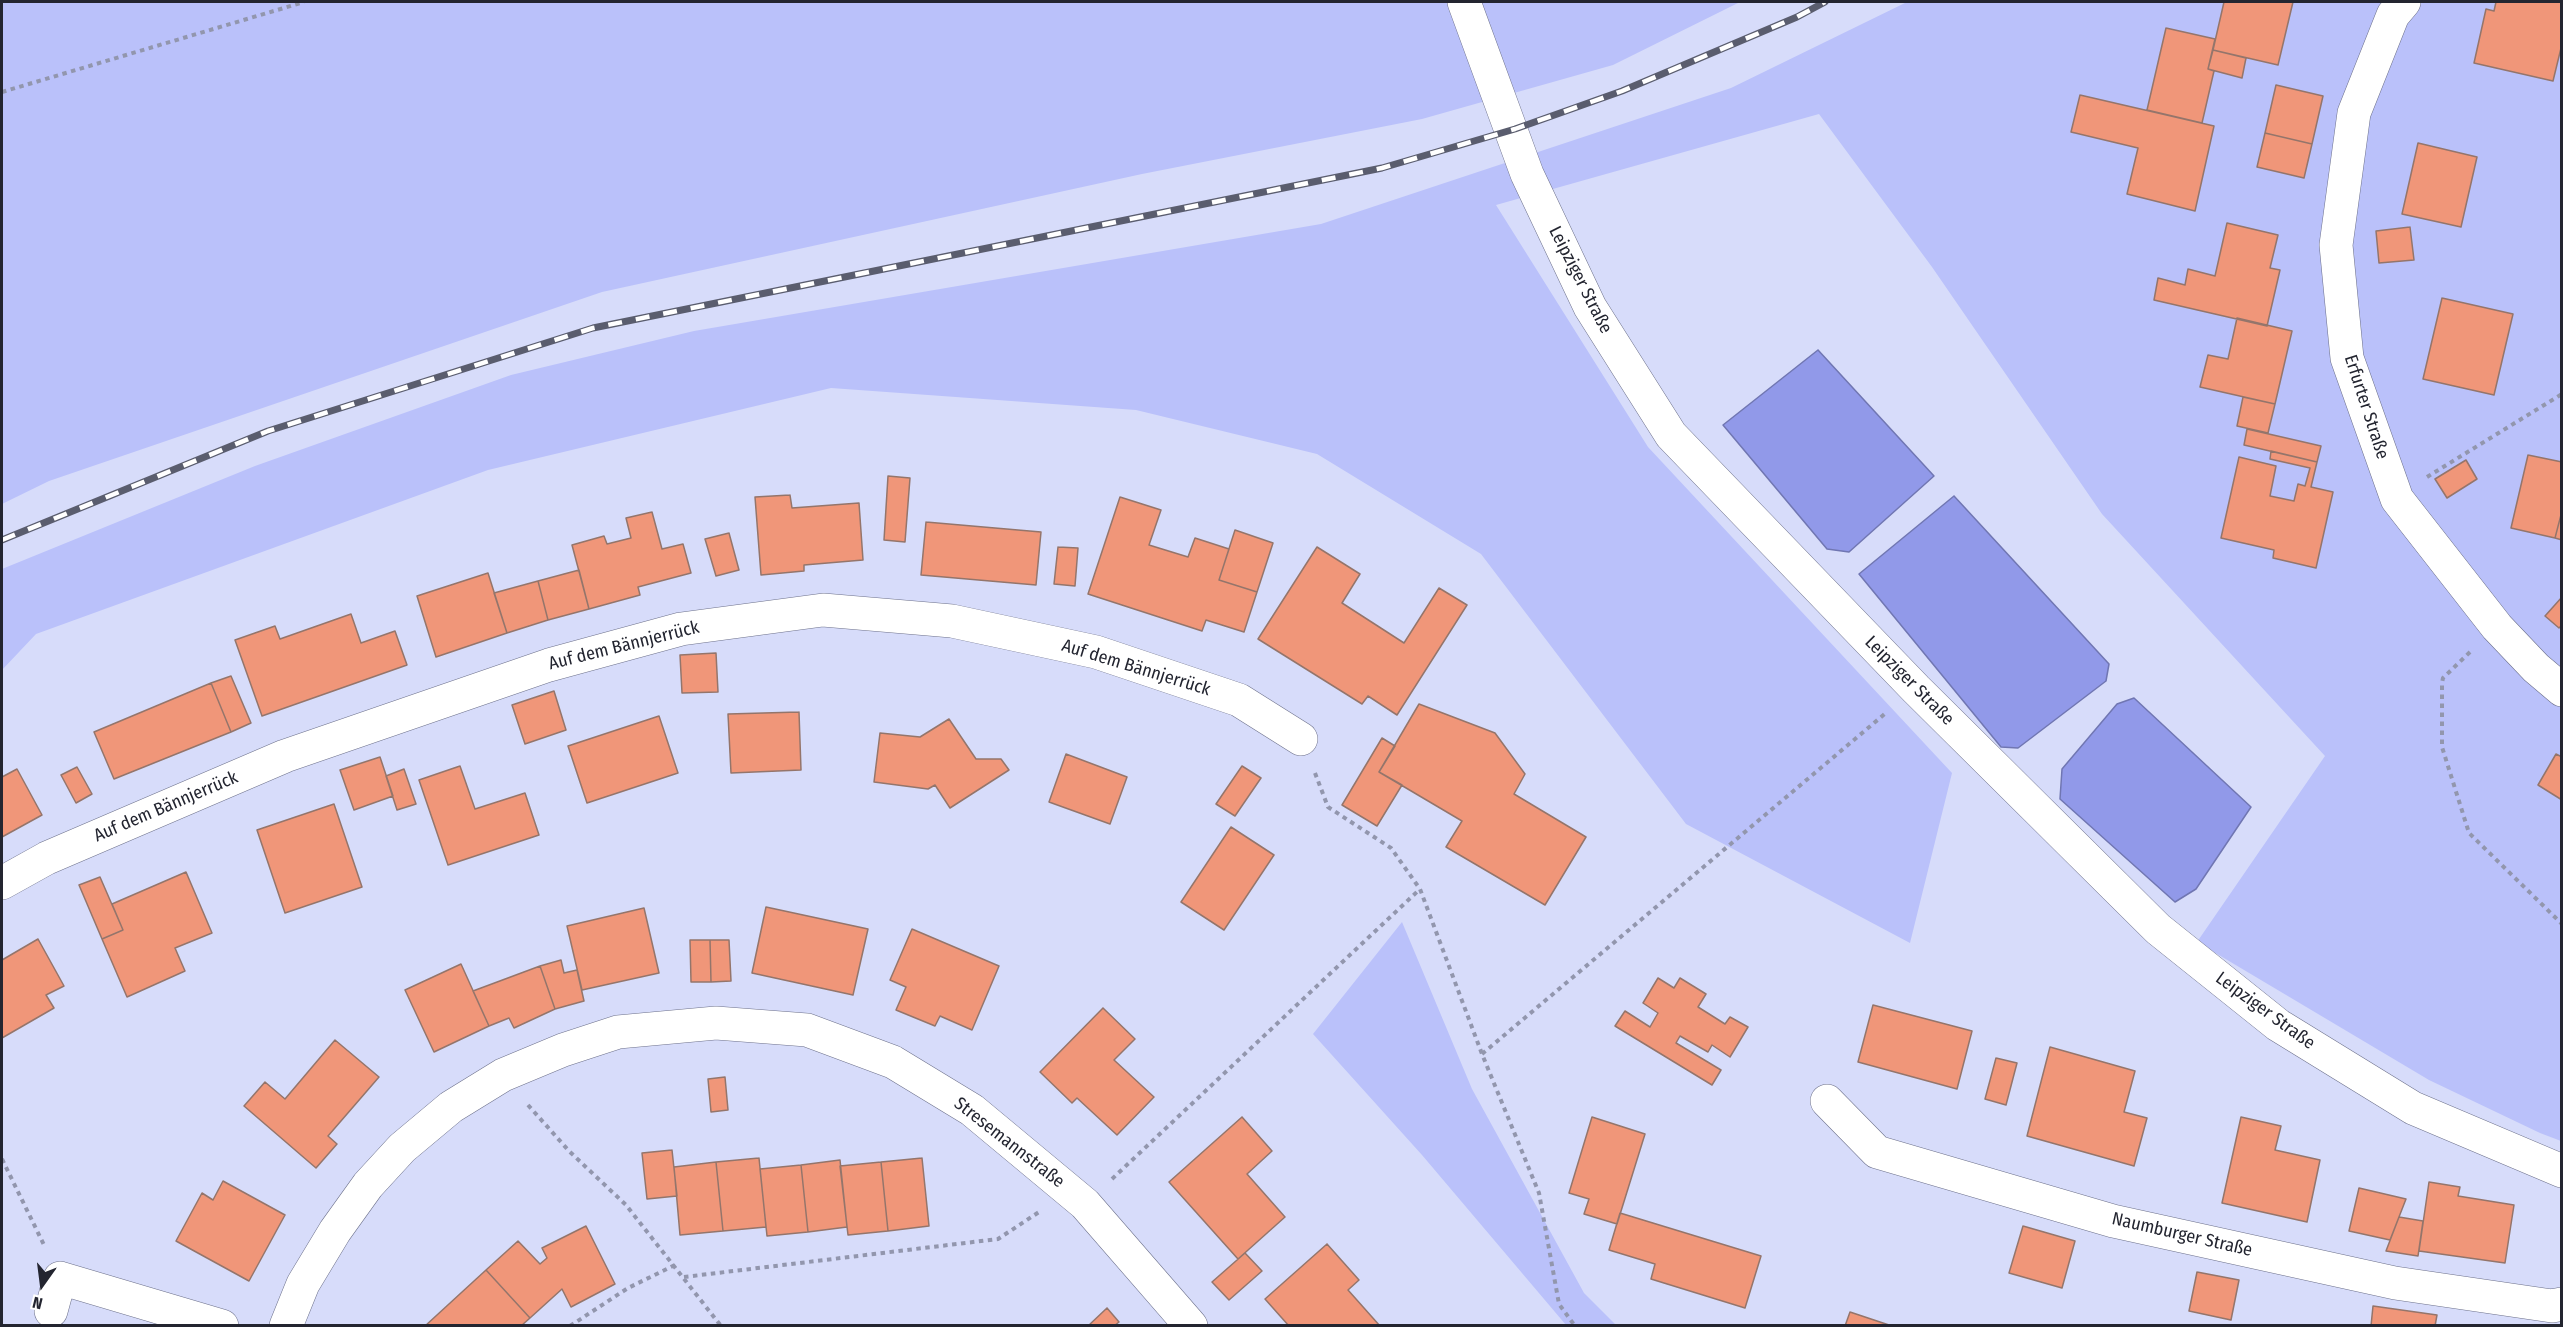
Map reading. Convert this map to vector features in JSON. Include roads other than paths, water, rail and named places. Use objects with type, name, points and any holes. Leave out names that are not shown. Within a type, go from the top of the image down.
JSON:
[{"type":"street","name":"Leipziger Straße","points":[[1464,2],[1527,174],[1590,307],[1671,435],[1916,688],[2158,929],[2278,1025],[2413,1108],[2562,1171]]},
{"type":"street","name":"Erfurter Straße","points":[[2404,2],[2393,15],[2354,113],[2336,245],[2347,358],[2397,499],[2497,627],[2535,668],[2562,690]]},
{"type":"street","name":"Auf dem Bännjerrück","points":[[2,882],[47,858],[285,756],[549,665],[681,628],[823,610],[952,621],[1096,652],[1239,700],[1301,739]]},
{"type":"street","name":"Stresemannstraße","points":[[286,1326],[303,1284],[335,1231],[368,1185],[402,1148],[451,1107],[503,1076],[563,1050],[618,1032],[716,1023],[807,1030],[893,1062],[972,1110],[1084,1204],[1191,1326]]},
{"type":"street","name":"Naumburger Straße","points":[[1827,1101],[1877,1152],[2113,1221],[2396,1283],[2552,1306],[2562,1304]]},
{"type":"street","points":[[51,1311],[60,1278],[222,1326]]},
{"type":"railway","points":[[2,540],[268,431],[593,328],[1382,168],[1515,129],[1622,91],[1797,17],[1825,2]]}]
